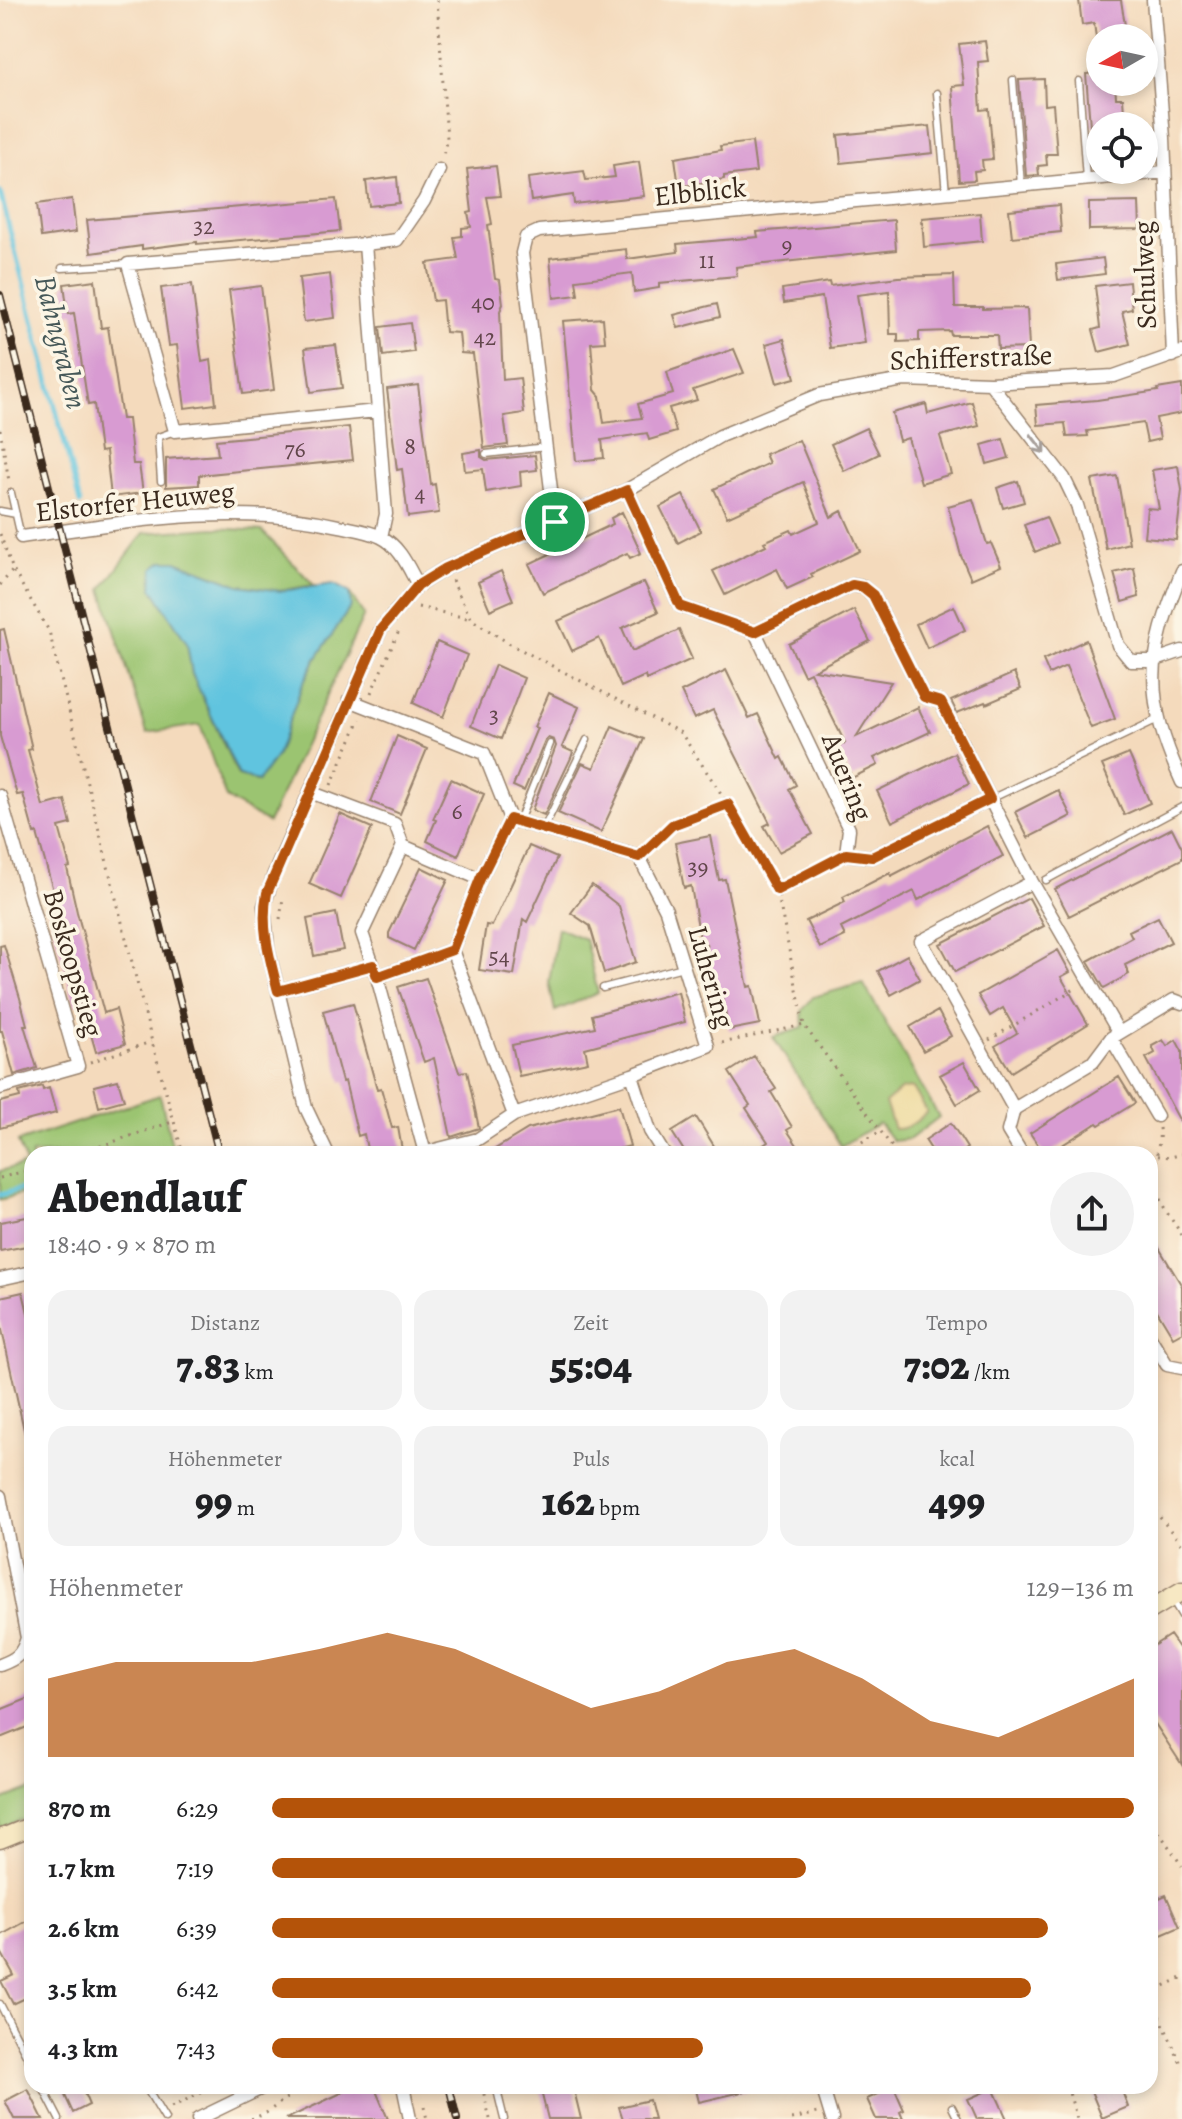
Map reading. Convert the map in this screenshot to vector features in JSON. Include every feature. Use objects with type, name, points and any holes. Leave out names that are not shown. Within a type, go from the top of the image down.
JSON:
[{"type":"street","name":"Schulweg","points":[[1154,0],[1177,354]]},
{"type":"street","points":[[377,411],[175,431],[128,264],[397,240],[424,201],[439,170]]},
{"type":"street","name":"Elbblick","points":[[1158,173],[1165,172]]},
{"type":"street","name":"Elbblick","points":[[555,522],[522,253],[526,237],[539,231],[1086,179]]},
{"type":"street","points":[[365,244],[386,514],[381,537],[402,556],[418,585]]},
{"type":"street","name":"Schifferstraße","points":[[324,1146],[306,1108],[265,933],[264,906],[274,874],[381,629],[418,585],[446,568],[627,490],[720,436],[819,395],[904,380],[990,383],[1114,376],[1177,354]]},
{"type":"street","points":[[990,383],[1071,491],[1118,645],[1131,661],[1153,661],[1182,651]]},
{"type":"street","points":[[627,490],[680,606],[755,632],[852,585],[863,587],[873,595],[924,697],[941,702],[995,797],[1032,882],[1088,981],[1157,1116]]},
{"type":"street","name":"Elstorfer Heuweg","points":[[21,537],[203,515],[245,514],[306,519],[381,537]]},
{"type":"street","points":[[1182,571],[1163,617],[1153,661],[1159,719],[1182,782]]},
{"type":"street","name":"Auering","points":[[755,632],[849,829],[846,854],[872,857],[995,797]]},
{"type":"street","points":[[349,700],[484,753],[515,820],[639,857]]},
{"type":"street","points":[[310,792],[395,824],[403,846],[480,879]]},
{"type":"street","name":"Boskoopstieg","points":[[0,796],[78,1066],[0,1088]]},
{"type":"street","points":[[514,1115],[452,950],[480,879],[515,820]]},
{"type":"street","name":"Luhering","points":[[403,846],[362,933],[375,971],[420,1146]]},
{"type":"street","name":"Luhering","points":[[450,1146],[478,1139],[514,1115],[708,1046],[666,910],[639,857]]},
{"type":"street","points":[[1014,1109],[921,941],[1032,882]]},
{"type":"street","points":[[278,991],[375,971],[452,950]]},
{"type":"street","points":[[1017,1146],[1008,1131],[1014,1109],[1093,1062],[1115,1035],[1174,1000],[1182,1003]]},
{"type":"street","points":[[632,1075],[650,1131],[659,1146]]},
{"type":"street","points":[[0,1279],[24,1274]]},
{"type":"street","points":[[1158,1350],[1167,1365],[1182,1368]]},
{"type":"street","points":[[0,1496],[24,1623]]},
{"type":"street","points":[[1158,1605],[1176,1594]]},
{"type":"street","points":[[0,1665],[24,1652]]},
{"type":"street","points":[[0,1839],[24,1829]]},
{"type":"street","points":[[198,2119],[247,2094]]},
{"type":"street","points":[[405,2094],[410,2119]]},
{"type":"street","points":[[824,2094],[831,2115]]},
{"type":"lane","points":[[1013,80],[1021,185]]},
{"type":"lane","points":[[1079,81],[1086,179]]},
{"type":"lane","points":[[937,93],[946,193]]},
{"type":"lane","points":[[62,268],[128,264]]},
{"type":"lane","points":[[161,481],[158,437],[175,431]]},
{"type":"lane","points":[[486,454],[546,447]]},
{"type":"lane","points":[[11,493],[21,537]]},
{"type":"lane","points":[[0,511],[16,514]]},
{"type":"lane","points":[[995,797],[1159,719]]},
{"type":"lane","points":[[544,828],[587,740]]},
{"type":"lane","points":[[515,820],[550,744]]},
{"type":"lane","points":[[1046,880],[1182,807]]},
{"type":"lane","points":[[603,988],[683,967]]},
{"type":"lane","points":[[1176,1594],[1182,1616]]},
{"type":"lane","points":[[0,2004],[24,2050]]},
{"type":"lane","points":[[46,2094],[59,2119]]},
{"type":"lane","points":[[150,2094],[165,2119]]},
{"type":"lane","points":[[498,2094],[504,2119]]},
{"type":"lane","points":[[952,2107],[958,2119]]},
{"type":"path","points":[[437,0],[447,138],[439,170]]},
{"type":"path","points":[[0,429],[11,493]]},
{"type":"path","points":[[0,534],[13,570],[49,631],[181,1146]]},
{"type":"path","points":[[446,568],[471,619]]},
{"type":"path","points":[[0,585],[13,570]]},
{"type":"path","points":[[409,615],[425,600]]},
{"type":"path","points":[[418,607],[471,619],[510,644],[681,733],[728,804],[777,890],[804,1025],[890,1146]]},
{"type":"path","points":[[325,798],[400,628]]},
{"type":"path","points":[[639,857],[672,825],[728,804]]},
{"type":"path","points":[[777,890],[846,854]]},
{"type":"path","points":[[280,919],[284,891]]},
{"type":"path","points":[[979,1046],[1088,981]]},
{"type":"path","points":[[708,1046],[804,1025]]},
{"type":"path","points":[[78,1066],[152,1042]]},
{"type":"path","points":[[1157,1116],[1161,1143],[1158,1154],[1171,1157],[1182,1154]]},
{"type":"path","points":[[102,1145],[175,1121]]},
{"type":"path","points":[[855,1146],[879,1132]]},
{"type":"path","points":[[0,1178],[24,1171]]},
{"type":"path","points":[[1158,1194],[1182,1235]]},
{"type":"path","points":[[1158,1515],[1182,1545]]},
{"type":"path","points":[[1158,1831],[1182,1866]]},
{"type":"path","points":[[1158,1989],[1182,1978]]},
{"type":"path","points":[[1158,2011],[1182,2066]]},
{"type":"path","points":[[161,2112],[199,2094]]},
{"type":"path","points":[[251,2119],[266,2113],[292,2094]]},
{"type":"path","points":[[484,2094],[490,2119]]},
{"type":"path","points":[[1069,2094],[1077,2119]]},
{"type":"path","points":[[266,2113],[269,2119]]},
{"type":"path","points":[[792,2119],[831,2115]]},
{"type":"green space","points":[[214,528],[262,531],[314,585],[280,591],[239,585],[176,561],[153,568],[152,588],[187,643],[192,674],[238,776],[257,781],[277,755],[302,685],[351,606],[349,592],[364,615],[268,823],[226,798],[200,725],[147,733],[102,589],[144,533]]},
{"type":"green space","points":[[558,928],[585,939],[598,993],[555,1011],[549,982]]},
{"type":"green space","points":[[863,983],[939,1117],[910,1139],[893,1141],[879,1123],[841,1146],[773,1037],[803,1028],[802,1011],[813,997]]},
{"type":"green space","points":[[160,1095],[172,1146],[24,1146],[24,1158],[18,1142]]},
{"type":"green space","points":[[24,1165],[24,1193],[0,1200],[0,1171]]},
{"type":"green space","points":[[24,1792],[24,1819],[0,1829],[0,1801]]},
{"type":"sand","points":[[913,1088],[927,1112],[916,1122],[894,1129],[885,1103],[902,1089]]},
{"type":"water","points":[[163,561],[176,561],[239,585],[280,591],[333,584],[349,592],[351,606],[314,662],[302,685],[277,755],[258,781],[239,776],[192,674],[187,643],[152,588],[153,568]]},
{"type":"building","points":[[1079,0],[1121,0],[1125,24],[1082,25]]},
{"type":"building","points":[[985,41],[988,61],[978,62],[981,110],[989,109],[993,159],[982,160],[983,170],[974,171],[975,180],[959,181],[952,86],[964,85],[959,44]]},
{"type":"building","points":[[1044,79],[1045,105],[1053,104],[1057,154],[1046,154],[1047,165],[1038,166],[1039,175],[1026,176],[1019,80]]},
{"type":"building","points":[[1088,96],[1123,98],[1124,112],[1089,112]]},
{"type":"building","points":[[930,126],[933,153],[841,163],[838,135]]},
{"type":"building","points":[[752,142],[756,172],[679,187],[675,158],[721,150],[720,146]]},
{"type":"building","points":[[639,162],[644,196],[574,204],[573,195],[531,201],[528,178],[584,171],[586,180],[615,177],[613,166]]},
{"type":"building","points":[[496,166],[500,196],[487,197],[495,279],[500,280],[503,304],[500,311],[503,380],[520,378],[524,413],[504,416],[508,445],[484,448],[473,354],[461,353],[459,333],[445,332],[442,300],[433,301],[427,263],[458,259],[454,237],[462,236],[462,228],[471,227],[467,169]]},
{"type":"building","points":[[397,177],[399,203],[369,206],[366,181]]},
{"type":"building","points":[[72,199],[76,232],[41,237],[37,204]]},
{"type":"building","points":[[336,199],[340,231],[142,249],[142,246],[91,253],[87,220]]},
{"type":"building","points":[[1139,202],[1140,229],[1089,230],[1089,203]]},
{"type":"building","points":[[1059,205],[1061,232],[1012,237],[1009,210]]},
{"type":"building","points":[[980,213],[982,241],[924,247],[922,218]]},
{"type":"building","points":[[894,220],[896,250],[736,267],[737,276],[659,283],[659,288],[634,292],[632,273],[576,280],[578,295],[554,298],[550,258],[626,249],[627,259],[678,252],[677,244],[758,237],[757,232]]},
{"type":"building","points":[[1103,258],[1105,274],[1058,280],[1056,264]]},
{"type":"building","points":[[330,274],[335,318],[304,322],[299,278]]},
{"type":"building","points":[[954,275],[955,307],[1027,308],[1029,348],[998,349],[997,335],[951,335],[950,331],[919,332],[919,341],[898,342],[898,334],[890,334],[889,291],[857,295],[865,343],[830,348],[822,297],[784,303],[782,289],[829,282],[830,286],[898,277]]},
{"type":"building","points":[[95,280],[101,328],[108,327],[122,419],[128,419],[133,464],[139,464],[143,493],[111,497],[106,451],[100,452],[94,404],[88,405],[74,313],[68,314],[64,284]]},
{"type":"building","points":[[1129,282],[1132,309],[1122,311],[1130,344],[1099,352],[1093,330],[1100,328],[1095,286]]},
{"type":"building","points":[[192,284],[202,362],[211,360],[216,404],[185,408],[177,345],[169,346],[161,288]]},
{"type":"building","points":[[261,286],[274,390],[243,394],[229,290]]},
{"type":"building","points":[[717,304],[720,317],[678,328],[674,315]]},
{"type":"building","points":[[603,318],[605,342],[591,343],[595,390],[600,396],[604,423],[642,418],[638,404],[673,394],[667,372],[734,349],[744,373],[693,390],[697,400],[669,408],[676,432],[649,440],[647,433],[602,440],[604,458],[576,461],[563,321]]},
{"type":"building","points":[[410,323],[414,352],[383,356],[380,327]]},
{"type":"building","points":[[784,339],[795,378],[777,383],[766,344]]},
{"type":"building","points":[[336,345],[342,388],[311,392],[305,348]]},
{"type":"building","points":[[418,385],[431,485],[435,484],[439,513],[408,517],[402,469],[397,470],[387,389]]},
{"type":"building","points":[[1182,385],[1182,413],[1156,418],[1160,439],[1147,442],[1143,423],[1087,431],[1088,436],[1067,437],[1065,423],[1038,425],[1036,405],[1097,400]]},
{"type":"building","points":[[972,402],[979,426],[940,436],[951,474],[921,483],[908,438],[899,441],[892,413],[926,404],[928,414]]},
{"type":"building","points":[[349,427],[353,460],[199,475],[199,485],[166,487],[166,459],[218,455],[216,440]]},
{"type":"building","points":[[866,428],[879,454],[844,471],[831,444]]},
{"type":"building","points":[[1003,439],[1009,458],[987,464],[982,445]]},
{"type":"building","points":[[799,440],[831,517],[842,511],[860,551],[787,589],[777,569],[725,595],[713,571],[766,545],[764,542],[819,522],[803,482],[727,517],[714,489],[769,463],[765,454]]},
{"type":"building","points":[[481,450],[481,457],[486,460],[535,455],[537,470],[520,472],[521,486],[486,492],[483,469],[465,471],[463,453]]},
{"type":"building","points":[[1178,466],[1182,490],[1176,540],[1144,537],[1147,508],[1159,509],[1152,470]]},
{"type":"building","points":[[1117,476],[1129,543],[1106,549],[1092,480]]},
{"type":"building","points":[[1018,481],[1024,502],[1003,508],[997,488]]},
{"type":"building","points":[[683,495],[701,531],[678,543],[660,507]]},
{"type":"building","points":[[973,499],[987,544],[991,543],[1001,566],[971,579],[961,556],[948,506]]},
{"type":"building","points":[[622,512],[641,553],[630,558],[627,553],[543,593],[529,564],[613,524],[611,518]]},
{"type":"building","points":[[1046,517],[1057,543],[1035,552],[1024,525]]},
{"type":"building","points":[[1134,568],[1139,597],[1122,602],[1114,573]]},
{"type":"building","points":[[501,571],[513,600],[490,610],[478,582]]},
{"type":"building","points":[[644,582],[658,612],[622,628],[632,651],[679,630],[692,659],[646,680],[645,676],[621,687],[599,638],[572,651],[558,621]]},
{"type":"building","points":[[954,606],[965,630],[927,648],[916,624]]},
{"type":"building","points":[[854,610],[870,641],[814,670],[891,682],[856,737],[918,707],[930,732],[874,758],[878,765],[852,778],[837,747],[845,743],[810,672],[804,675],[789,644]]},
{"type":"building","points":[[4,629],[32,749],[28,750],[43,806],[65,800],[71,824],[59,827],[70,867],[67,868],[77,912],[104,1013],[116,1009],[125,1044],[96,1052],[82,1003],[75,1005],[56,939],[45,897],[54,894],[37,833],[34,834],[23,794],[17,795],[0,736],[0,630]]},
{"type":"building","points":[[1086,640],[1115,719],[1091,728],[1066,666],[1049,674],[1043,660]]},
{"type":"building","points":[[437,642],[467,655],[443,717],[413,703]]},
{"type":"building","points":[[495,665],[524,678],[501,739],[471,726]]},
{"type":"building","points":[[726,670],[749,718],[758,714],[779,759],[782,757],[796,785],[789,789],[813,834],[779,852],[764,826],[770,823],[713,710],[694,719],[681,692]]},
{"type":"building","points":[[1014,673],[1021,689],[957,713],[951,701]]},
{"type":"building","points":[[549,693],[579,707],[562,747],[573,752],[544,815],[532,810],[556,746],[554,740],[548,738],[545,741],[524,791],[513,786]]},
{"type":"building","points":[[612,726],[644,739],[601,832],[558,813],[582,763],[594,768]]},
{"type":"building","points":[[397,736],[427,749],[400,814],[371,802]]},
{"type":"building","points":[[954,753],[969,784],[892,822],[877,791]]},
{"type":"building","points":[[1129,754],[1150,803],[1124,815],[1102,765]]},
{"type":"building","points":[[451,779],[484,794],[458,856],[427,841]]},
{"type":"building","points":[[1058,790],[1071,816],[1028,838],[1015,812]]},
{"type":"building","points":[[340,814],[372,828],[341,898],[309,884]]},
{"type":"building","points":[[987,826],[1003,856],[918,900],[914,891],[841,928],[845,936],[820,948],[806,921],[845,902],[843,897]]},
{"type":"building","points":[[1172,828],[1182,848],[1182,859],[1069,916],[1055,889]]},
{"type":"building","points":[[710,836],[719,880],[725,879],[748,987],[752,986],[760,1024],[729,1030],[721,993],[716,994],[706,944],[701,945],[691,886],[684,888],[675,843]]},
{"type":"building","points":[[529,846],[557,858],[527,922],[523,919],[514,975],[479,970],[486,925],[492,926]]},
{"type":"building","points":[[421,867],[448,880],[414,950],[389,938],[389,933]]},
{"type":"building","points":[[592,885],[619,906],[636,962],[604,973],[590,926],[571,913]]},
{"type":"building","points":[[1029,898],[1044,926],[955,972],[940,944]]},
{"type":"building","points":[[336,913],[343,950],[314,956],[307,919]]},
{"type":"building","points":[[1158,917],[1171,942],[1125,965],[1129,974],[1104,988],[1088,961],[1132,937],[1129,931]]},
{"type":"building","points":[[4,945],[37,1068],[14,1075],[0,1031],[0,946]]},
{"type":"building","points":[[1058,950],[1070,972],[1061,977],[1088,1024],[1011,1072],[995,1046],[1017,1033],[1003,1008],[990,1016],[978,995]]},
{"type":"building","points":[[907,955],[920,979],[891,995],[878,971]]},
{"type":"building","points":[[426,978],[459,1072],[467,1071],[479,1128],[451,1137],[434,1058],[424,1062],[398,987]]},
{"type":"building","points":[[678,992],[685,1022],[585,1048],[588,1062],[519,1076],[512,1045],[595,1027],[592,1015]]},
{"type":"building","points":[[353,1003],[377,1089],[381,1088],[392,1128],[398,1127],[401,1146],[366,1146],[364,1134],[358,1136],[323,1011]]},
{"type":"building","points":[[938,1011],[951,1036],[923,1051],[910,1027]]},
{"type":"building","points":[[1163,1040],[1167,1046],[1176,1040],[1182,1051],[1182,1125],[1146,1058],[1155,1053],[1152,1046]]},
{"type":"building","points":[[754,1056],[776,1089],[771,1092],[792,1127],[787,1130],[798,1146],[762,1146],[768,1142],[746,1108],[750,1105],[729,1072]]},
{"type":"building","points":[[964,1062],[980,1090],[957,1104],[940,1075]]},
{"type":"building","points":[[1119,1077],[1135,1103],[1061,1146],[1039,1146],[1030,1133]]},
{"type":"building","points":[[118,1080],[124,1100],[99,1107],[94,1086]]},
{"type":"building","points":[[42,1086],[43,1090],[49,1088],[56,1113],[0,1128],[0,1102],[20,1097],[19,1092]]},
{"type":"building","points":[[619,1106],[630,1146],[500,1146],[528,1129]]},
{"type":"building","points":[[696,1117],[714,1146],[681,1146],[672,1132]]},
{"type":"building","points":[[951,1123],[966,1146],[929,1146],[925,1140]]},
{"type":"building","points":[[24,1218],[24,1246],[0,1251],[0,1222]]},
{"type":"building","points":[[1158,1246],[1182,1286],[1182,1332],[1173,1337],[1158,1312]]},
{"type":"building","points":[[23,1292],[24,1296],[24,1430],[0,1321],[0,1297]]},
{"type":"building","points":[[1170,1635],[1182,1652],[1182,1765],[1158,1728],[1158,1643]]},
{"type":"building","points":[[24,1700],[24,1728],[0,1738],[0,1710]]},
{"type":"building","points":[[1166,1895],[1180,1927],[1158,1937],[1158,1898]]},
{"type":"building","points":[[24,1922],[24,1999],[13,2004],[1,1981],[14,1975],[0,1950],[0,1936]]},
{"type":"building","points":[[24,2091],[24,2094],[30,2094],[43,2119],[14,2119],[5,2101]]},
{"type":"building","points":[[64,2094],[84,2094],[89,2105],[73,2113]]},
{"type":"building","points":[[339,2094],[377,2094],[388,2119],[286,2119]]},
{"type":"building","points":[[542,2094],[575,2094],[581,2119],[548,2119]]},
{"type":"building","points":[[697,2094],[733,2094],[699,2102]]},
{"type":"building","points":[[878,2094],[897,2094],[904,2110],[900,2112],[903,2119],[876,2119],[867,2099]]},
{"type":"building","points":[[979,2094],[996,2094],[1007,2119],[977,2119],[968,2099]]},
{"type":"building","points":[[1092,2094],[1123,2094],[1128,2107],[1102,2118]]},
{"type":"building","points":[[649,2100],[654,2119],[623,2119],[619,2107]]},
{"type":"waterway","name":"Bahngraben","points":[[0,192],[80,503]]},
{"type":"waterway","points":[[0,1195],[24,1188]]},
{"type":"railway","points":[[0,295],[217,1146]]},
{"type":"railway","points":[[451,2094],[457,2119]]},
{"type":"route","points":[[627,490],[680,606],[755,632],[852,585],[863,587],[873,595],[924,697],[941,702],[990,799],[872,857],[846,854],[777,890],[728,804],[672,825],[639,857],[510,819],[480,879],[452,950],[377,977],[373,965],[278,991],[265,933],[267,893],[381,629],[418,585],[446,568],[555,522],[627,490]]}]
